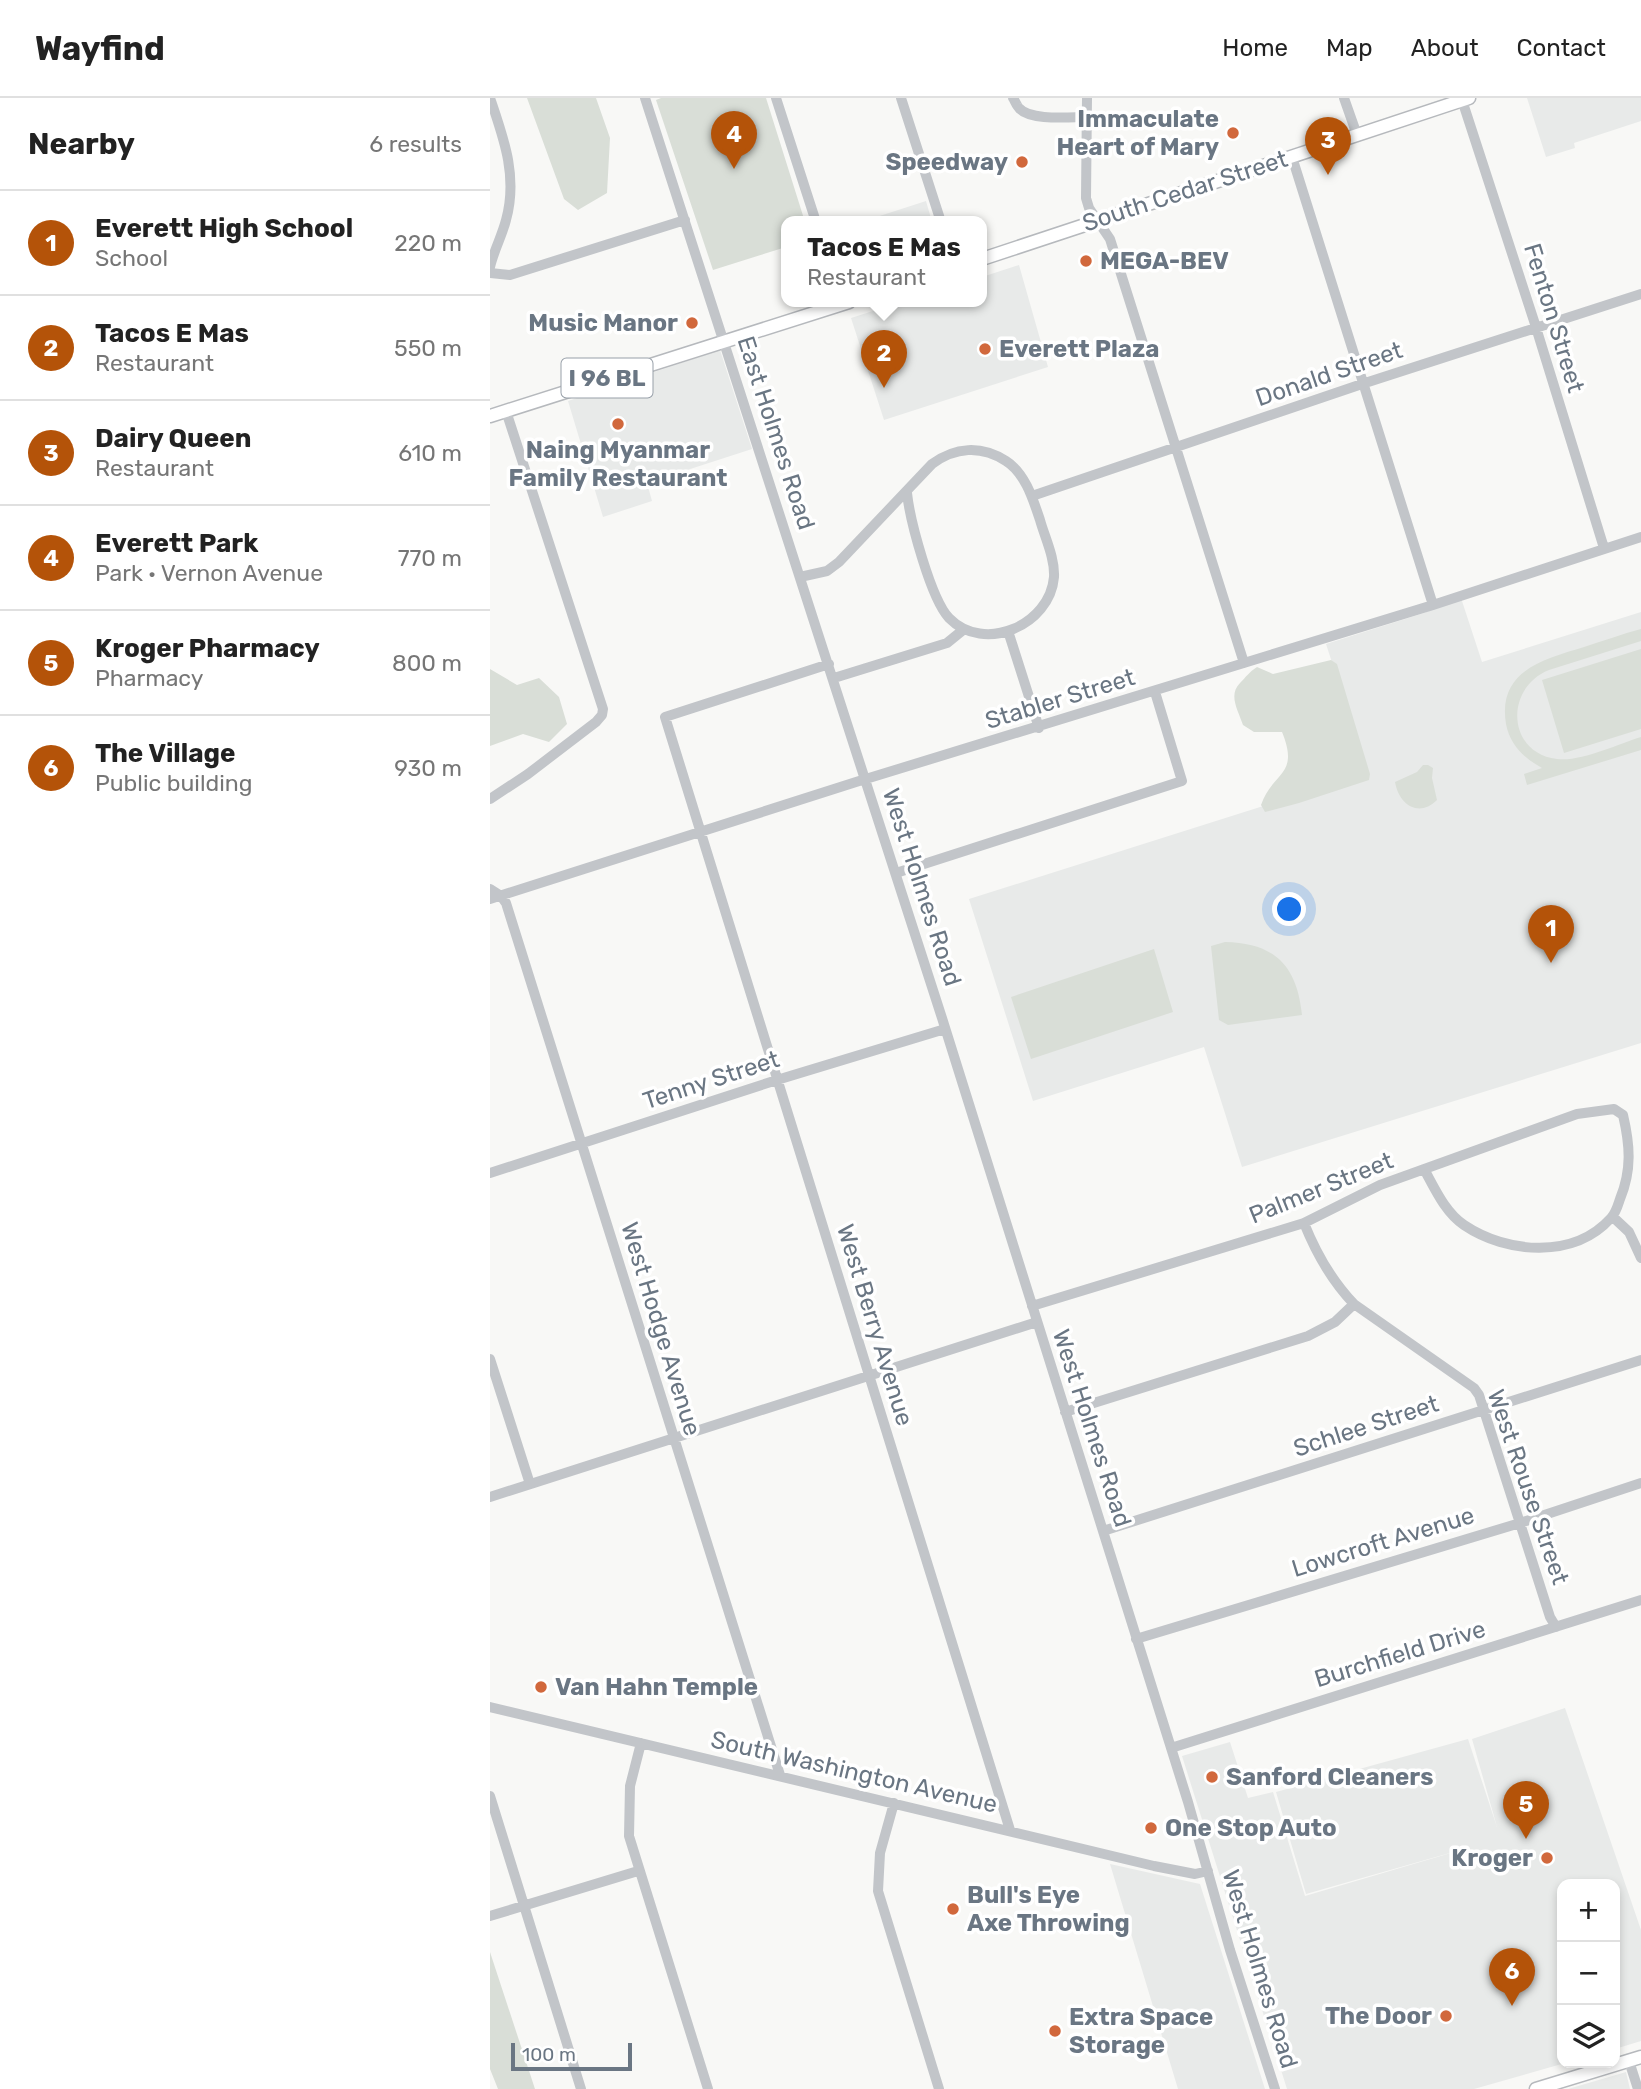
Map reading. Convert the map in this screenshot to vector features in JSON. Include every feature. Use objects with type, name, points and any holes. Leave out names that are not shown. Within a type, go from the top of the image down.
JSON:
[{"type":"main road","name":"South Cedar Street","points":[[987,258],[1458,100]]},
{"type":"main road","name":"I 96 BL","points":[[490,416],[831,307]]},
{"type":"main road","points":[[1535,2089],[1635,2059]]},
{"type":"street","points":[[490,98],[507,150],[511,188],[505,223],[490,267]]},
{"type":"street","name":"East Holmes Road","points":[[645,98],[866,780]]},
{"type":"street","points":[[776,98],[814,216]]},
{"type":"street","points":[[901,98],[939,216]]},
{"type":"street","points":[[1013,98],[1019,108],[1028,114],[1086,117]]},
{"type":"street","points":[[1087,98],[1086,198],[1096,220],[1110,239],[1244,663]]},
{"type":"street","points":[[1344,98],[1356,135]]},
{"type":"street","name":"Fenton Street","points":[[1458,100],[1536,328],[1604,548]]},
{"type":"street","points":[[1292,157],[1433,605]]},
{"type":"street","points":[[490,273],[510,275],[685,220]]},
{"type":"street","name":"Donald Street","points":[[1032,496],[1362,384],[1641,294]]},
{"type":"street","points":[[490,799],[528,774],[602,715],[603,709],[506,411]]},
{"type":"street","points":[[800,578],[827,571],[839,562],[932,464],[944,455],[958,450],[991,453],[1009,463],[1032,496],[1053,563],[1054,579],[1047,598],[1033,619],[1008,631],[987,634],[963,630],[948,617],[939,603],[916,538],[907,493]]},
{"type":"street","name":"Stabler Street","points":[[490,900],[866,780],[1433,605],[1641,537]]},
{"type":"street","points":[[834,678],[947,643],[963,630]]},
{"type":"street","points":[[1008,631],[1039,728]]},
{"type":"street","name":"West Berry Avenue","points":[[829,664],[664,717],[1010,1830]]},
{"type":"street","points":[[896,873],[1182,780],[1155,692]]},
{"type":"street","name":"West Holmes Road","points":[[866,780],[1171,1748],[1275,2089]]},
{"type":"street","points":[[490,889],[501,896]]},
{"type":"street","name":"West Hodge Avenue","points":[[501,896],[506,903],[780,1775]]},
{"type":"street","name":"Tenny Street","points":[[490,1174],[776,1080],[945,1029]]},
{"type":"street","name":"Palmer Street","points":[[1032,1306],[1304,1223],[1380,1185],[1577,1114],[1614,1109],[1623,1115],[1630,1153],[1624,1189],[1613,1217]]},
{"type":"street","points":[[1424,1169],[1443,1203],[1463,1224],[1488,1238],[1508,1244],[1555,1248],[1587,1236],[1613,1217],[1629,1232],[1641,1258]]},
{"type":"street","name":"West Rouse Street","points":[[1304,1223],[1314,1247],[1339,1288],[1354,1304],[1475,1388],[1550,1617],[1556,1627]]},
{"type":"street","points":[[1065,1412],[1308,1336],[1335,1322],[1354,1304]]},
{"type":"street","points":[[490,1497],[1037,1322]]},
{"type":"street","points":[[490,1359],[530,1484]]},
{"type":"street","name":"Schlee Street","points":[[1103,1531],[1641,1360]]},
{"type":"street","name":"Lowcroft Avenue","points":[[1136,1639],[1641,1483]]},
{"type":"street","name":"Burchfield Drive","points":[[1171,1748],[1641,1600]]},
{"type":"street","name":"South Washington Avenue","points":[[490,1707],[1161,1867],[1195,1874],[1208,1871]]},
{"type":"street","points":[[641,1743],[630,1786],[629,1836],[708,2089]]},
{"type":"street","points":[[490,1796],[581,2089]]},
{"type":"street","points":[[894,1802],[880,1853],[878,1891],[939,2089]]},
{"type":"street","points":[[490,1916],[638,1871]]},
{"type":"street","points":[[1635,2059],[1638,2089]]},
{"type":"shaded area","points":[[527,98],[596,98],[610,138],[607,193],[578,210],[564,199]]},
{"type":"shaded area","points":[[766,98],[803,216],[781,216],[781,249],[713,270],[656,100]]},
{"type":"shaded area","points":[[1527,98],[1641,98],[1641,121],[1574,143],[1575,148],[1546,157]]},
{"type":"shaded area","points":[[926,201],[930,216],[880,216]]},
{"type":"shaded area","points":[[1019,265],[1048,367],[884,420],[851,318],[885,307],[987,307],[987,275]]},
{"type":"shaded area","points":[[720,350],[752,449],[647,483],[652,501],[603,517],[568,401]]},
{"type":"shaded area","points":[[1461,598],[1482,662],[1641,612],[1641,1043],[1242,1167],[1204,1047],[1033,1101],[969,899],[1368,773],[1326,644],[1424,613]]},
{"type":"shaded area","points":[[1641,629],[1641,641],[1549,670],[1534,679],[1524,691],[1517,719],[1528,745],[1540,754],[1557,759],[1577,758],[1641,737],[1641,750],[1527,785],[1524,774],[1542,768],[1519,750],[1508,732],[1505,706],[1516,679],[1540,662],[1554,656]]},
{"type":"shaded area","points":[[1641,649],[1641,729],[1564,753],[1542,680]]},
{"type":"shaded area","points":[[1331,660],[1337,664],[1370,774],[1369,780],[1265,812],[1261,805],[1283,772],[1288,757],[1287,746],[1282,732],[1254,732],[1243,725],[1234,698],[1236,688],[1257,667],[1273,674]]},
{"type":"shaded area","points":[[490,669],[517,685],[539,678],[559,697],[567,724],[549,742],[523,734],[490,746]]},
{"type":"shaded area","points":[[1423,765],[1433,768],[1432,778],[1437,800],[1423,808],[1417,808],[1405,803],[1395,782],[1417,772]]},
{"type":"shaded area","points":[[1225,942],[1257,947],[1280,960],[1295,983],[1302,1015],[1228,1025],[1219,1020],[1211,946]]},
{"type":"shaded area","points":[[1154,949],[1173,1012],[1031,1059],[1011,997]]},
{"type":"shaded area","points":[[1565,1708],[1641,1930],[1641,2041],[1620,2047],[1620,1879],[1557,1879],[1557,2065],[1474,2089],[1287,2089],[1182,1756],[1230,1742],[1248,1798],[1273,1792],[1305,1896],[1471,1847],[1306,1894],[1276,1792],[1468,1739],[1497,1827],[1472,1739]]},
{"type":"shaded area","points":[[1110,1864],[1200,1884],[1265,2089],[1178,2089]]},
{"type":"shaded area","points":[[490,1952],[535,2089],[498,2089],[490,2069]]},
{"type":"shaded area","points":[[1626,2072],[1630,2089],[1568,2089]]},
{"type":"place","name":"Immaculate Heart of Mary","points":[[1233,133]]},
{"type":"place","name":"Speedway","points":[[1022,162]]},
{"type":"place","name":"Everett Park","points":[[734,169]]},
{"type":"place","name":"Dairy Queen","points":[[1328,175]]},
{"type":"place","name":"MEGA-BEV","points":[[1086,261]]},
{"type":"place","name":"Music Manor","points":[[692,323]]},
{"type":"place","name":"Everett Plaza","points":[[985,349]]},
{"type":"place","name":"Tacos E Mas","points":[[884,388]]},
{"type":"place","name":"Naing Myanmar Family Restaurant","points":[[618,424]]},
{"type":"place","name":"Everett High School","points":[[1551,963]]},
{"type":"place","name":"Van Hahn Temple","points":[[541,1687]]},
{"type":"place","name":"Sanford Cleaners","points":[[1212,1777]]},
{"type":"place","name":"One Stop Auto","points":[[1151,1828]]},
{"type":"place","name":"Kroger Pharmacy","points":[[1526,1839]]},
{"type":"place","name":"Kroger","points":[[1547,1858]]},
{"type":"place","name":"Bull's Eye Axe Throwing","points":[[953,1909]]},
{"type":"place","name":"The Village","points":[[1512,2006]]},
{"type":"place","name":"The Door","points":[[1446,2016]]},
{"type":"place","name":"Extra Space Storage","points":[[1055,2031]]}]
